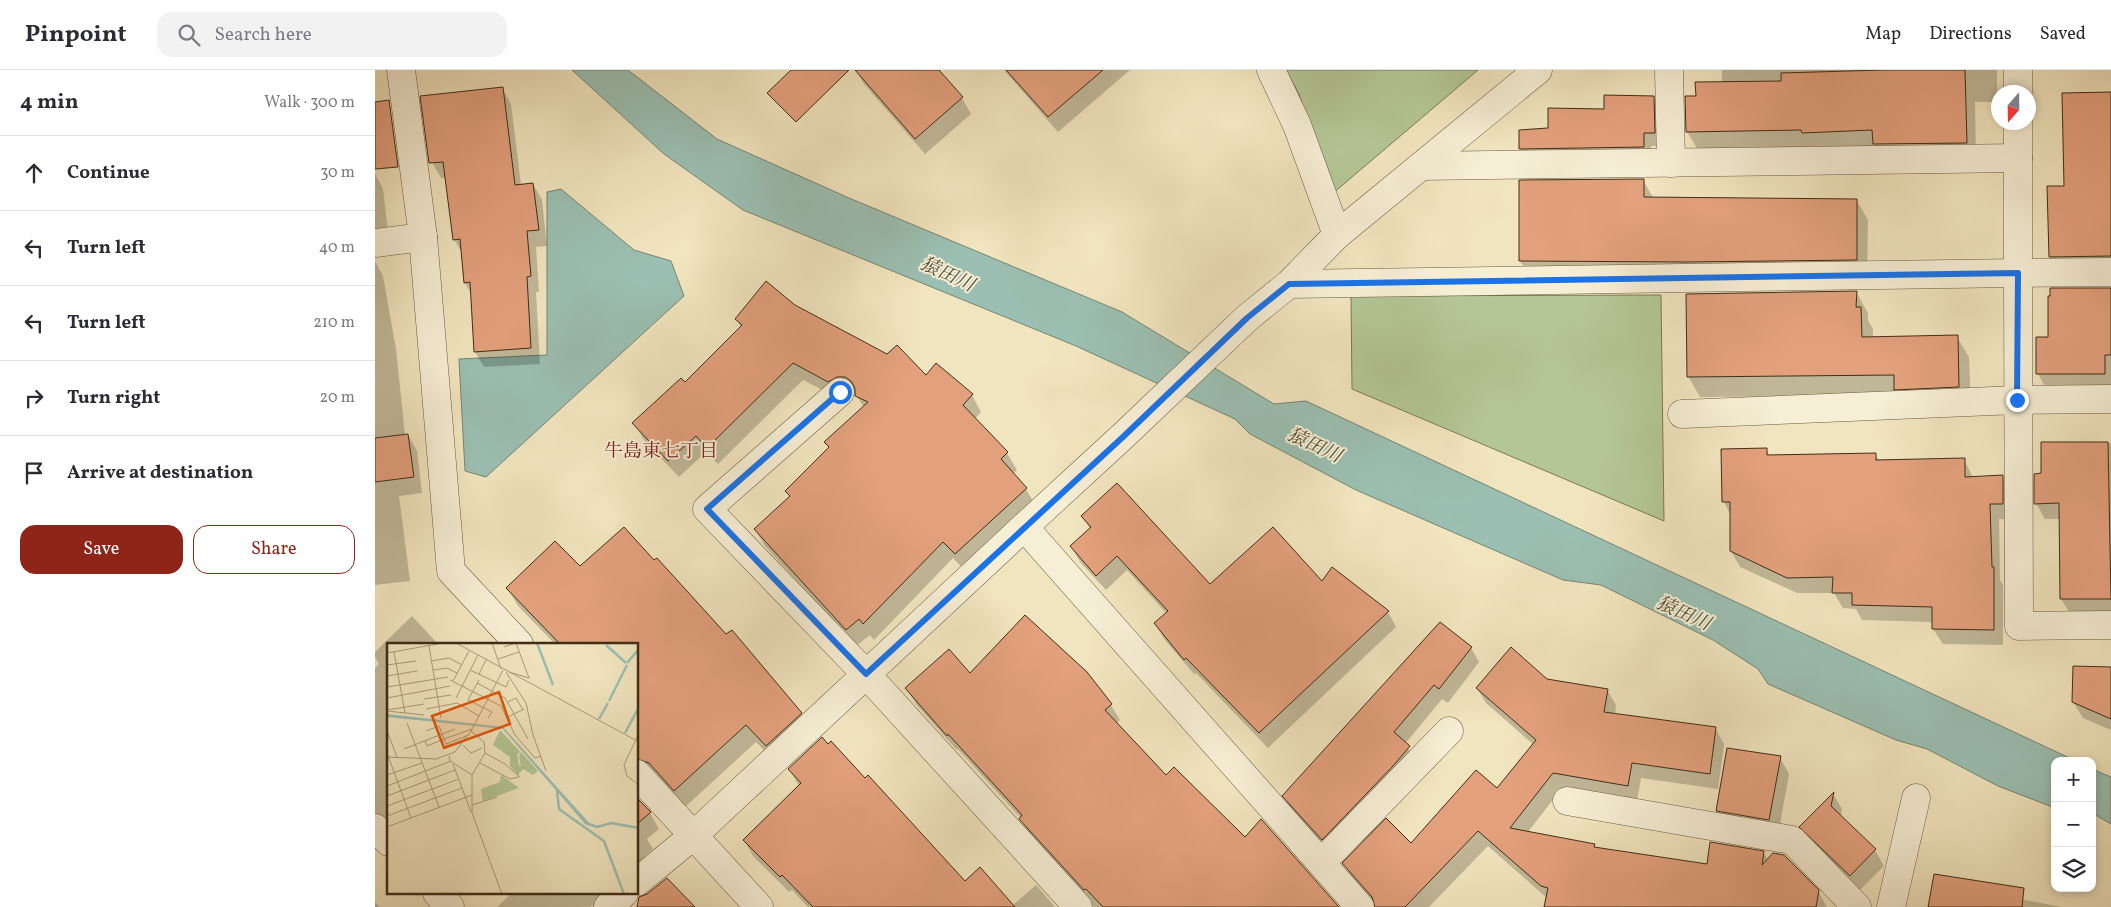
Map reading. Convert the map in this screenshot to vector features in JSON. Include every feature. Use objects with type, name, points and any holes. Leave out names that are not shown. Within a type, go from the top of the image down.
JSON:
[{"type":"street","points":[[401,70],[423,238],[451,571],[518,643]]},
{"type":"street","points":[[1271,70],[1297,125],[1337,235]]},
{"type":"street","points":[[639,880],[694,835],[1124,436],[1247,318],[1289,284],[1337,235],[1538,70]]},
{"type":"street","points":[[1669,70],[1671,163]]},
{"type":"street","points":[[2018,70],[2018,85]]},
{"type":"street","points":[[2018,130],[2017,400],[2019,626],[2111,625]]},
{"type":"street","points":[[1421,166],[2018,158]]},
{"type":"street","points":[[375,243],[423,238]]},
{"type":"street","points":[[1289,284],[2111,272]]},
{"type":"street","points":[[840,392],[707,509],[866,674],[1078,907]]},
{"type":"street","points":[[1682,414],[2017,400],[2111,399]]},
{"type":"street","points":[[1024,527],[1360,907]]},
{"type":"street","points":[[1321,863],[1449,731]]},
{"type":"street","points":[[639,776],[759,907]]},
{"type":"street","points":[[1891,907],[1916,798]]},
{"type":"street","points":[[1567,801],[1792,840],[1857,907]]},
{"type":"street","points":[[375,828],[387,840]]},
{"type":"street","points":[[438,894],[450,907]]},
{"type":"street","points":[[608,907],[623,894]]},
{"type":"green space","points":[[1286,70],[1478,70],[1332,194],[1299,94]]},
{"type":"green space","points":[[1661,295],[1664,521],[1352,389],[1351,296]]},
{"type":"water","name":"猿田川","points":[[572,70],[628,70],[717,139],[849,198],[1122,312],[1274,404],[1306,401],[2067,757],[2051,757],[2051,806],[1998,786],[1927,749],[1896,740],[1768,684],[1758,669],[1713,640],[1601,585],[1563,580],[1356,490],[1250,434],[1235,419],[1076,346],[743,210],[664,154]]},
{"type":"water","points":[[561,189],[634,250],[671,261],[684,296],[486,477],[465,471],[459,359],[547,355],[547,192]]},
{"type":"water","points":[[2096,771],[2111,777],[2111,824],[2096,815]]},
{"type":"building","points":[[791,70],[849,70],[796,122],[767,93]]},
{"type":"building","points":[[855,70],[939,70],[963,97],[915,139]]},
{"type":"building","points":[[1006,70],[1103,70],[1048,117]]},
{"type":"building","points":[[1965,70],[1967,143],[1873,144],[1872,130],[1802,133],[1801,130],[1686,132],[1685,96],[1696,96],[1695,82],[1781,81],[1781,73]]},
{"type":"building","points":[[503,87],[515,185],[533,183],[539,230],[527,231],[531,276],[527,277],[531,348],[474,352],[470,282],[464,283],[460,239],[453,240],[443,162],[429,163],[420,96]]},
{"type":"building","points":[[2111,92],[2111,256],[2049,257],[2047,186],[2064,186],[2062,93]]},
{"type":"building","points":[[1604,95],[1654,96],[1655,133],[1644,133],[1644,147],[1519,149],[1519,130],[1548,128],[1548,108],[1604,109]]},
{"type":"building","points":[[389,100],[398,167],[375,169],[375,102]]},
{"type":"building","points":[[1644,179],[1644,197],[1857,199],[1857,260],[1519,261],[1519,180]]},
{"type":"building","points":[[766,281],[795,305],[887,354],[897,345],[926,375],[936,363],[973,394],[963,405],[1008,452],[1001,459],[1027,488],[955,554],[943,542],[863,624],[859,619],[846,630],[754,529],[790,496],[785,491],[829,447],[824,442],[868,402],[855,396],[855,388],[851,381],[845,377],[837,377],[828,382],[793,363],[707,448],[696,436],[668,461],[632,423],[681,378],[685,382],[742,325],[735,319]]},
{"type":"building","points":[[2050,288],[2111,288],[2111,355],[2105,355],[2105,374],[2036,374],[2036,337],[2048,337],[2048,296],[2050,296]]},
{"type":"building","points":[[1857,291],[1856,307],[1861,307],[1862,337],[1958,335],[1959,387],[1894,390],[1894,375],[1687,377],[1686,294]]},
{"type":"building","points":[[408,434],[414,477],[375,482],[375,438]]},
{"type":"building","points":[[2041,442],[2108,442],[2111,599],[2060,599],[2059,503],[2034,504],[2034,474],[2041,473]]},
{"type":"building","points":[[1767,448],[1767,455],[1876,453],[1876,460],[1965,458],[1965,477],[2003,475],[2003,504],[1990,504],[1992,567],[1994,567],[1994,630],[1932,629],[1932,607],[1852,605],[1852,593],[1832,593],[1833,577],[1787,578],[1730,551],[1730,502],[1722,502],[1721,449]]},
{"type":"building","points":[[1117,483],[1210,584],[1273,527],[1322,581],[1332,567],[1389,611],[1259,733],[1186,658],[1184,660],[1154,623],[1168,611],[1117,556],[1096,576],[1070,546],[1091,527],[1081,516]]},
{"type":"building","points":[[624,527],[654,560],[657,558],[726,634],[732,630],[802,713],[766,746],[746,725],[674,791],[649,763],[639,760],[639,643],[559,643],[506,588],[555,541],[580,566]]},
{"type":"building","points":[[1025,615],[1087,672],[1112,704],[1105,710],[1166,775],[1174,767],[1245,837],[1261,819],[1339,907],[1103,907],[1086,889],[1084,890],[1019,819],[1022,815],[948,734],[947,736],[905,688],[949,649],[970,673]]},
{"type":"building","points":[[1440,622],[1472,647],[1439,689],[1434,685],[1394,732],[1410,746],[1322,840],[1282,796]]},
{"type":"building","points":[[1511,647],[1547,679],[1608,689],[1604,712],[1716,727],[1710,774],[1632,763],[1628,786],[1553,773],[1510,828],[1595,844],[1594,847],[1707,864],[1710,842],[1764,851],[1762,865],[1773,853],[1784,855],[1819,890],[1816,907],[1544,907],[1548,888],[1541,886],[1478,831],[1405,907],[1375,907],[1372,897],[1342,863],[1386,818],[1411,843],[1476,770],[1497,788],[1536,740],[1476,688]]},
{"type":"building","points":[[2073,666],[2111,667],[2111,719],[2072,702]]},
{"type":"building","points":[[822,737],[828,744],[831,741],[865,778],[868,775],[965,881],[980,867],[1015,907],[813,907],[782,875],[780,877],[743,840],[801,783],[788,769]]},
{"type":"building","points":[[1727,748],[1781,756],[1769,820],[1716,811]]},
{"type":"building","points":[[1834,792],[1831,806],[1876,849],[1850,876],[1799,827]]},
{"type":"building","points":[[639,800],[651,812],[639,822]]},
{"type":"building","points":[[1934,874],[2024,888],[2022,907],[1928,907]]},
{"type":"building","points":[[667,878],[695,907],[637,907],[639,897],[647,894]]},
{"type":"district","name":"牛島東七丁目","points":[[661,452]]},
{"type":"route","points":[[840,392],[707,509],[866,674],[1124,436],[1247,318],[1289,284],[2018,273],[2017,400]]}]
